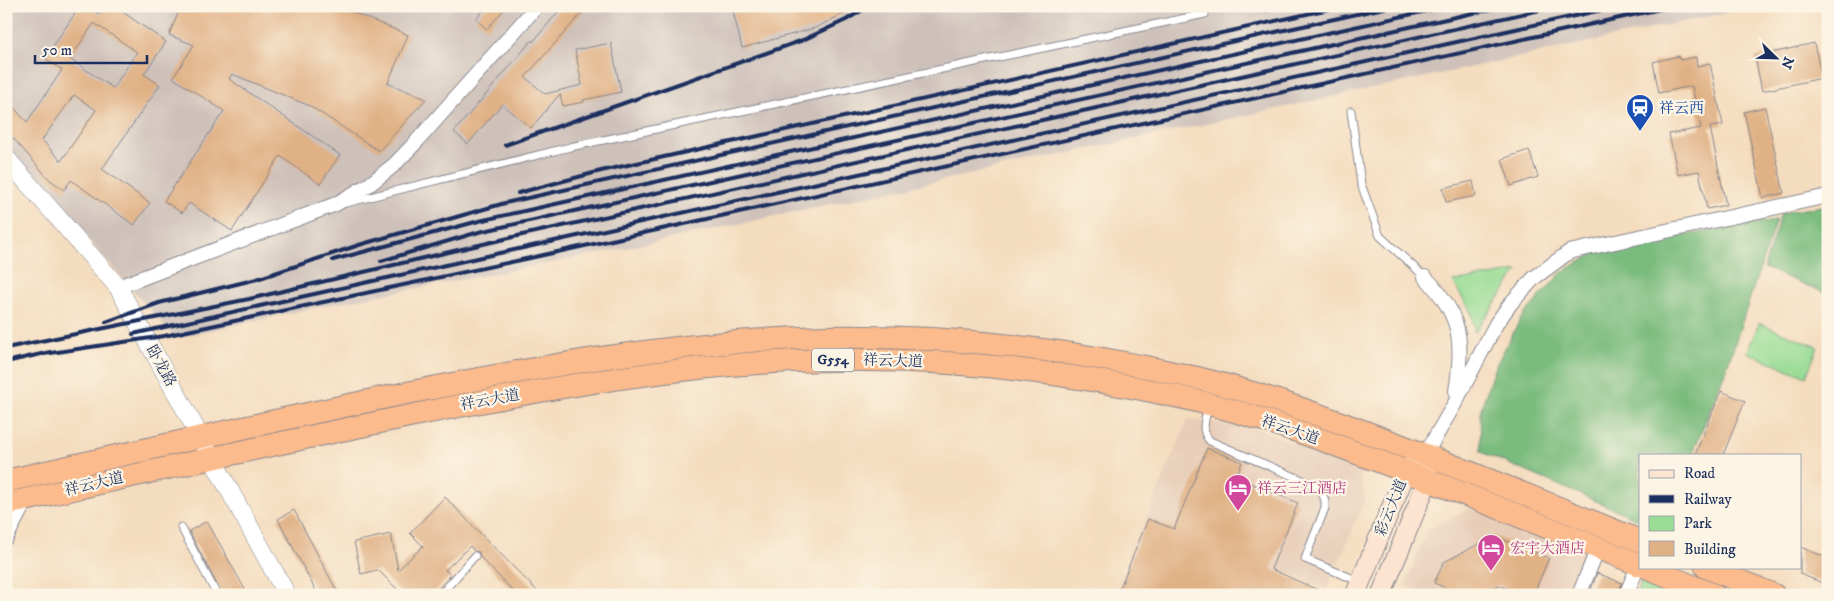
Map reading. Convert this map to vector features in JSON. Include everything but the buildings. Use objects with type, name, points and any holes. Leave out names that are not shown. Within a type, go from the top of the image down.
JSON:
[{"type":"highway","name":"祥云大道","points":[[6,481],[463,382],[593,360],[681,348],[754,341],[853,337],[931,340],[1044,351],[1124,363],[1194,377],[1284,402],[1425,455],[1639,541]]},
{"type":"highway","name":"祥云大道","points":[[16,502],[329,432],[539,391],[684,370],[756,364],[853,360],[901,361],[968,365],[1086,380],[1208,405],[1276,424],[1428,480],[1639,565]]},
{"type":"highway","name":"祥云大道","points":[[1647,568],[1714,595]]},
{"type":"highway","points":[[1708,568],[1774,595]]},
{"type":"main road","name":"彩云大道","points":[[1358,588],[1406,472],[1425,455]]},
{"type":"main road","name":"彩云大道","points":[[1381,595],[1428,480],[1425,455]]},
{"type":"street","points":[[118,287],[348,199],[394,164],[537,6]]},
{"type":"street","name":"卧龙路","points":[[6,158],[118,287],[287,595]]},
{"type":"street","points":[[1425,455],[1455,403],[1485,342],[1511,303],[1534,278],[1569,252],[1828,196]]},
{"type":"street","points":[[1425,277],[1444,298],[1455,320],[1459,354],[1455,403]]},
{"type":"street","points":[[6,538],[16,502]]},
{"type":"street","points":[[1578,595],[1598,548]]},
{"type":"street","points":[[1626,595],[1641,568]]},
{"type":"lane","points":[[326,208],[570,147],[1205,14]]},
{"type":"lane","points":[[1351,111],[1361,184],[1380,236],[1425,277]]},
{"type":"lane","points":[[1208,405],[1203,425],[1204,432],[1210,441],[1314,485],[1323,493],[1326,499],[1325,508],[1305,559],[1358,588]]},
{"type":"lane","points":[[181,527],[218,595]]},
{"type":"lane","points":[[440,595],[475,556]]},
{"type":"shaded area","points":[[6,6],[1758,6],[602,253],[327,305],[175,338],[6,146]]},
{"type":"shaded area","points":[[1188,419],[1252,427],[1359,470],[1365,499],[1327,590],[1287,573],[1278,595],[1115,595]]},
{"type":"shaded area","points":[[1469,508],[1585,552],[1568,595],[1428,595],[1405,585],[1427,531]]},
{"type":"green space","points":[[1828,205],[1828,294],[1764,268],[1781,213]]},
{"type":"green space","points":[[1776,220],[1726,370],[1692,454],[1639,454],[1639,520],[1481,452],[1480,412],[1494,369],[1521,318],[1562,272],[1597,252],[1648,241]]},
{"type":"green space","points":[[1518,271],[1475,332],[1471,312],[1453,282]]},
{"type":"green space","points":[[1759,323],[1818,347],[1806,377],[1747,352]]},
{"type":"green space","points":[[1643,578],[1684,595],[1636,595]]},
{"type":"railway","points":[[505,145],[803,40],[846,20],[869,6]]},
{"type":"railway","points":[[1266,10],[1282,6]]},
{"type":"railway","points":[[518,193],[601,171],[1343,6]]},
{"type":"railway","points":[[106,322],[159,303],[257,279],[359,245],[505,203],[1393,6]]},
{"type":"railway","points":[[333,260],[479,221],[1449,6]]},
{"type":"railway","points":[[381,261],[479,232],[1505,6]]},
{"type":"railway","points":[[6,348],[249,299],[513,237],[1558,6]]},
{"type":"railway","points":[[133,334],[1620,6]]},
{"type":"railway","points":[[44,354],[164,336],[521,260],[1674,6]]},
{"type":"railway","points":[[6,362],[50,352]]},
{"type":"place","name":"祥云西","points":[[1640,132]]},
{"type":"place","name":"祥云三江酒店","points":[[1238,512]]},
{"type":"place","name":"宏宇大酒店","points":[[1491,572]]}]
